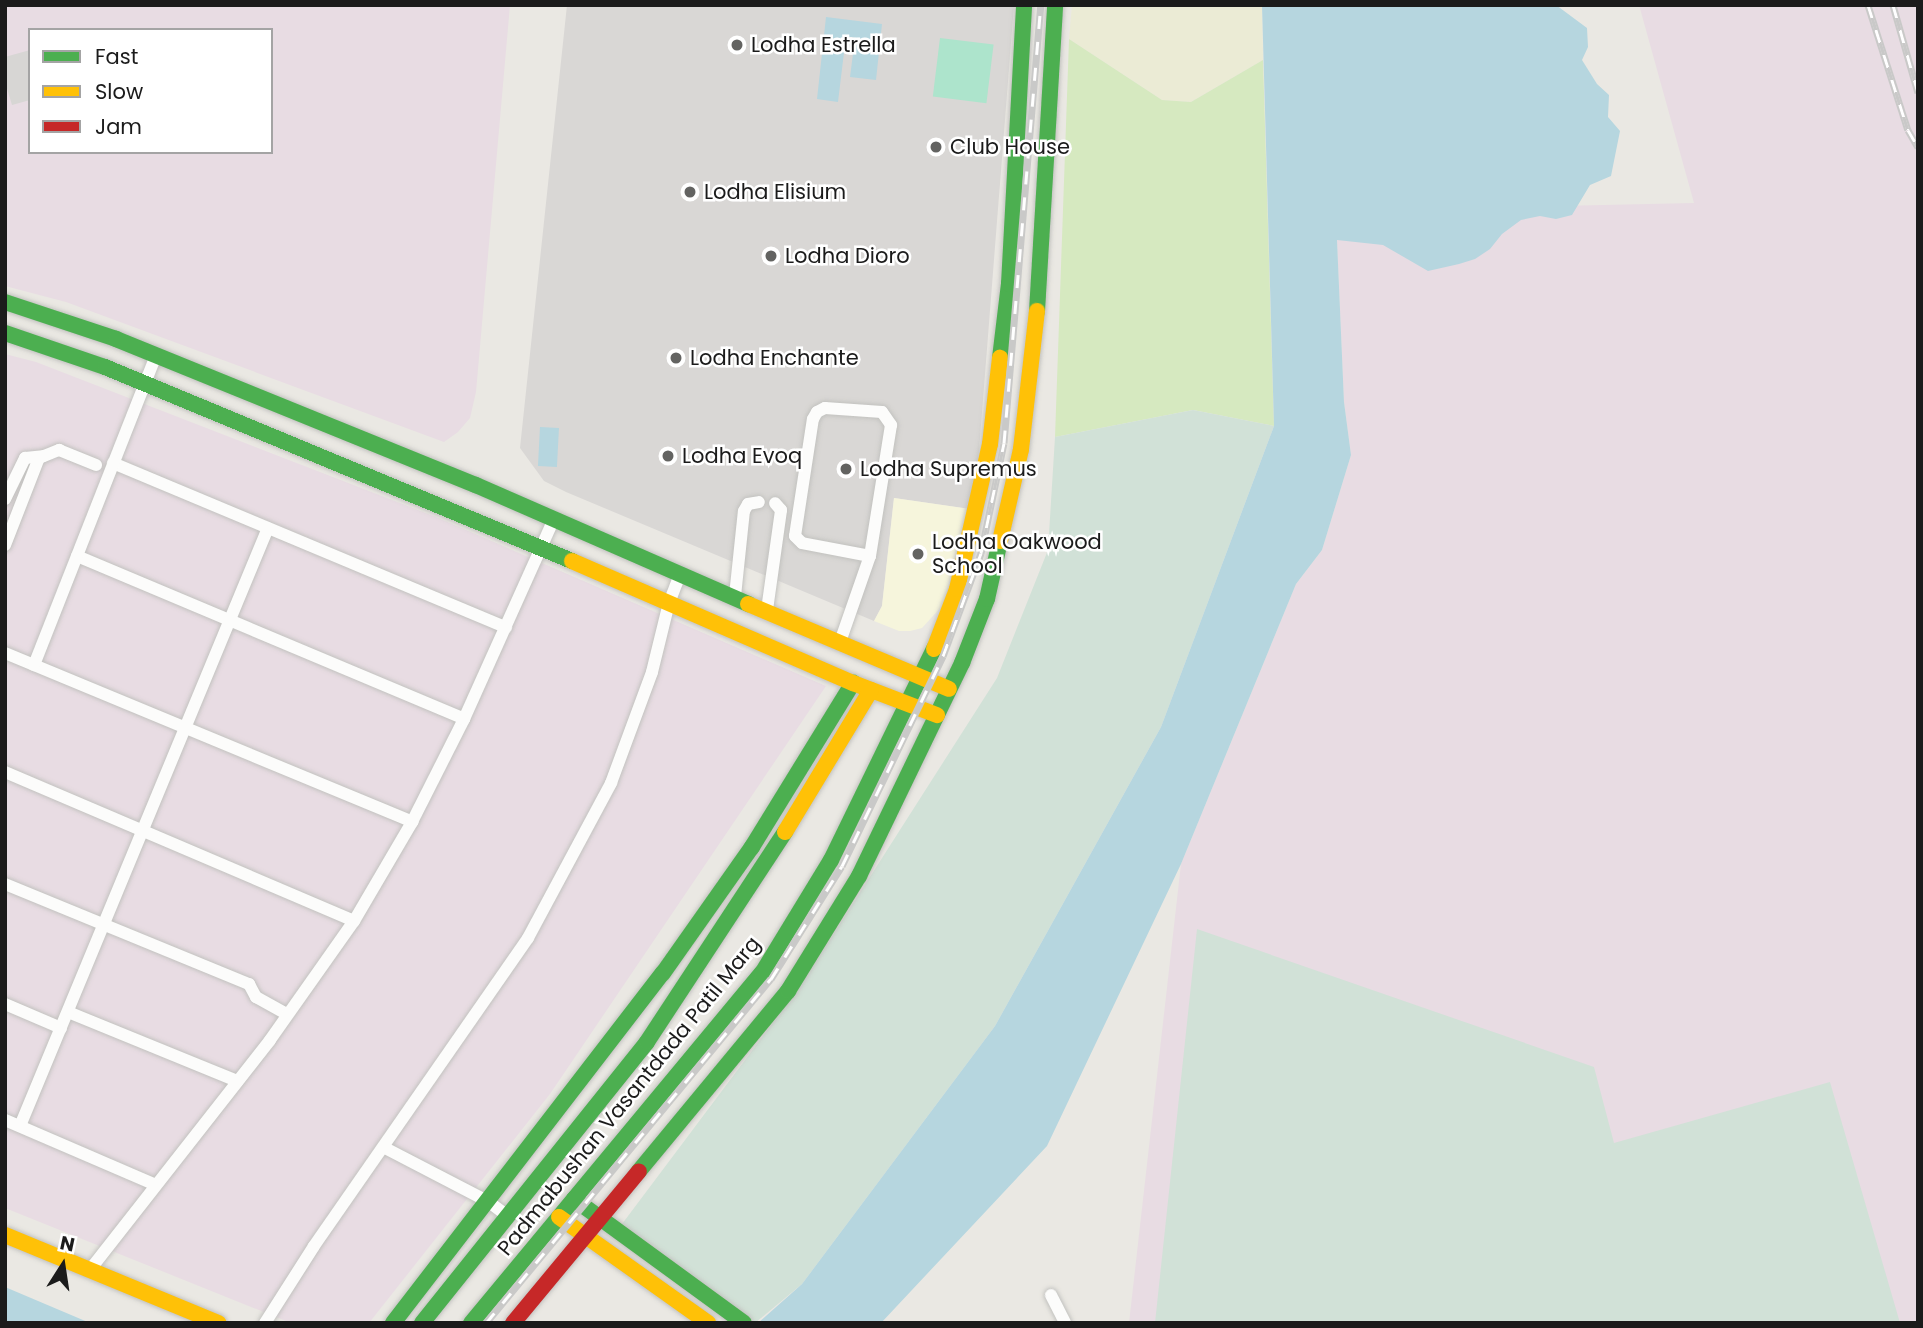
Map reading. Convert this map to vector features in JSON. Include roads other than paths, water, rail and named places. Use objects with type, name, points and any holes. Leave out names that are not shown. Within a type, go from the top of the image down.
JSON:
[{"type":"main road","name":"Padmabushan Vasantdada Patil Marg","points":[[471,1323],[762,973],[831,860],[920,676],[957,589],[990,444],[1009,284],[1024,5]]},
{"type":"main road","points":[[513,1323],[788,991],[859,876],[937,715],[987,599],[1021,449],[1040,287],[1055,5]]},
{"type":"main road","points":[[5,302],[156,355],[476,485],[552,521],[735,596],[949,689]]},
{"type":"main road","points":[[5,333],[145,383],[853,683],[937,715]]},
{"type":"main road","points":[[393,1323],[624,1025],[752,847],[853,683]]},
{"type":"main road","points":[[422,1323],[647,1042],[769,859],[871,690]]},
{"type":"main road","points":[[752,847],[769,859]]},
{"type":"main road","points":[[624,1025],[647,1042]]},
{"type":"main road","points":[[574,1199],[743,1322]]},
{"type":"main road","points":[[559,1217],[708,1323]]},
{"type":"main road","points":[[5,1235],[219,1323]]},
{"type":"street","points":[[34,666],[156,355]]},
{"type":"street","points":[[840,642],[870,556],[891,425],[883,412],[825,408],[817,412],[813,419],[795,536],[802,543],[870,556]]},
{"type":"street","points":[[5,499],[25,458],[43,456],[59,450],[96,465]]},
{"type":"street","points":[[5,545],[43,456]]},
{"type":"street","points":[[113,463],[506,627]]},
{"type":"street","points":[[735,596],[744,512],[748,504],[759,502]]},
{"type":"street","points":[[768,610],[781,510],[775,503]]},
{"type":"street","points":[[89,1271],[237,1082],[354,921],[412,822],[464,719],[552,521]]},
{"type":"street","points":[[20,1126],[145,831],[268,528]]},
{"type":"street","points":[[77,556],[464,719]]},
{"type":"street","points":[[265,1323],[314,1246],[385,1148],[528,938],[611,783],[652,673],[669,603],[680,575]]},
{"type":"street","points":[[5,653],[412,822]]},
{"type":"street","points":[[5,772],[354,921]]},
{"type":"street","points":[[5,884],[249,984],[256,997],[287,1014]]},
{"type":"street","points":[[5,1004],[61,1028]]},
{"type":"street","points":[[68,1012],[237,1082]]},
{"type":"street","points":[[5,1119],[156,1185]]},
{"type":"street","points":[[385,1148],[489,1202],[506,1215]]},
{"type":"street","points":[[1051,1295],[1065,1323]]},
{"type":"water","points":[[1262,5],[1556,5],[1587,28],[1588,47],[1582,60],[1597,84],[1609,95],[1608,117],[1620,131],[1611,176],[1590,185],[1572,215],[1556,219],[1540,216],[1521,220],[1502,234],[1490,249],[1475,259],[1459,264],[1428,271],[1383,245],[1337,240],[1344,402],[1351,455],[1322,550],[1296,584],[1181,864],[1047,1146],[881,1323],[758,1323],[802,1284],[995,1026],[1161,727],[1274,426]]},
{"type":"water","points":[[826,17],[882,24],[876,80],[850,77],[855,38],[846,36],[838,102],[817,99]]},
{"type":"water","points":[[540,427],[559,428],[557,467],[538,466]]},
{"type":"water","points":[[5,1287],[90,1323],[5,1323]]},
{"type":"railway","points":[[486,1323],[771,979],[842,866],[943,656],[981,553],[1004,443],[1041,5]]},
{"type":"railway","points":[[1868,5],[1908,130],[1918,147]]},
{"type":"railway","points":[[1893,5],[1918,93]]},
{"type":"place","name":"Lodha Estrella","points":[[737,45]]},
{"type":"place","name":"Club House","points":[[936,147]]},
{"type":"place","name":"Lodha Elisium","points":[[690,192]]},
{"type":"place","name":"Lodha Dioro","points":[[771,256]]},
{"type":"place","name":"Lodha Enchante","points":[[676,358]]},
{"type":"place","name":"Lodha Evoq","points":[[668,456]]},
{"type":"place","name":"Lodha Supremus","points":[[846,469]]},
{"type":"place","name":"Lodha Oakwood School","points":[[918,554]]}]
